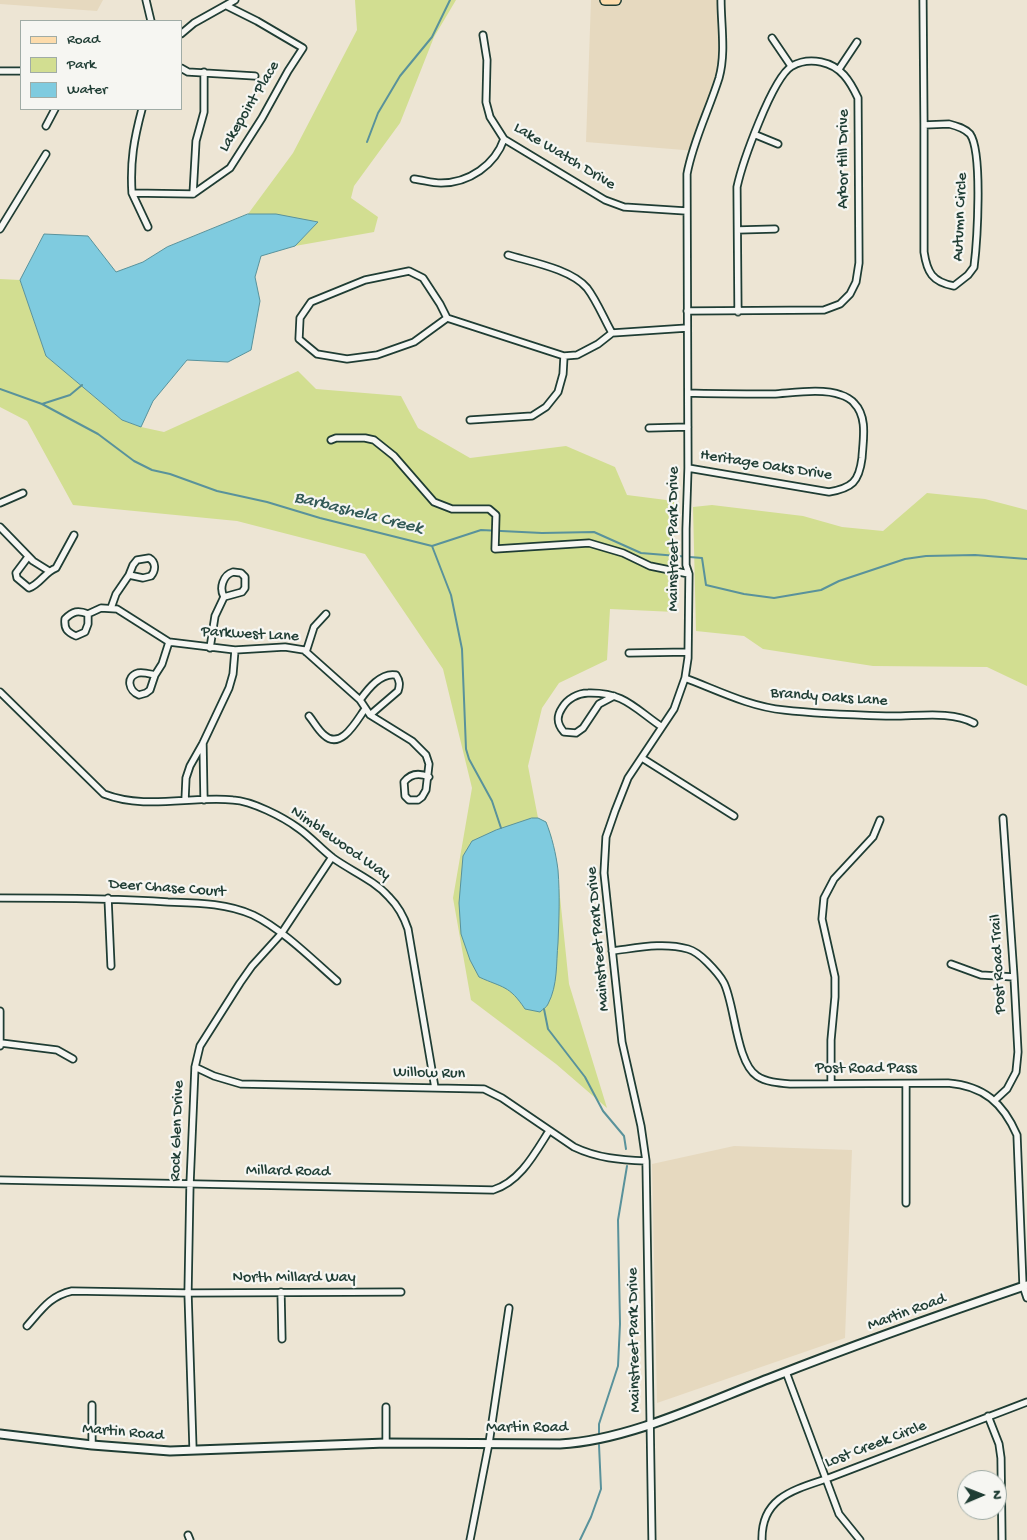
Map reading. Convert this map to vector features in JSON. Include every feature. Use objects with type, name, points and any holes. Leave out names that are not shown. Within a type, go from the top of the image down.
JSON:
[{"type":"main road","points":[[605,0],[616,0]]},
{"type":"street","points":[[146,0],[151,20]]},
{"type":"street","points":[[182,33],[194,23],[235,0]]},
{"type":"street","name":"Mainstreet Park Drive","points":[[652,1540],[646,1161],[641,1126],[622,1042],[604,873],[606,837],[628,778],[674,709],[685,678],[688,652],[689,574],[686,565],[688,468],[687,174],[690,157],[719,77],[722,59],[721,0]]},
{"type":"street","name":"Autumn Circle","points":[[923,0],[924,252],[926,268],[932,276],[945,284],[954,286],[968,275],[974,266],[978,197],[976,151],[970,134],[960,126],[949,124],[924,125]]},
{"type":"street","name":"Lakepoint Place","points":[[193,194],[230,168],[303,48],[227,6]]},
{"type":"street","name":"Lake Watch Drive","points":[[483,35],[487,60],[486,102],[490,117],[504,139],[605,200],[624,207],[686,211]]},
{"type":"street","points":[[772,38],[791,66]]},
{"type":"street","points":[[738,312],[737,187],[740,173],[756,135],[766,104],[780,78],[791,66],[804,61],[813,61],[825,63],[839,69],[857,42]]},
{"type":"street","points":[[182,69],[188,72],[255,76]]},
{"type":"street","name":"Arbor Hill Drive","points":[[687,311],[824,310],[840,304],[850,294],[856,282],[859,263],[858,98],[852,85],[839,69]]},
{"type":"street","points":[[0,71],[20,71]]},
{"type":"street","points":[[132,193],[193,194],[196,141],[204,112],[204,72]]},
{"type":"street","points":[[46,126],[54,110]]},
{"type":"street","points":[[142,110],[136,129],[130,166],[132,193],[148,227]]},
{"type":"street","points":[[756,135],[778,144]]},
{"type":"street","points":[[414,179],[442,183],[461,180],[479,172],[499,152],[504,139]]},
{"type":"street","points":[[0,229],[46,154]]},
{"type":"street","points":[[738,230],[775,228]]},
{"type":"street","points":[[508,255],[575,278],[587,288],[612,333]]},
{"type":"street","points":[[447,318],[414,342],[377,355],[347,358],[317,354],[298,339],[300,318],[311,302],[365,280],[409,271],[423,278],[447,318],[564,356],[577,355],[598,344],[612,333],[688,328]]},
{"type":"street","points":[[470,420],[532,416],[546,407],[558,392],[563,374],[564,356]]},
{"type":"street","name":"Heritage Oaks Drive","points":[[688,393],[757,394],[824,392],[841,395],[854,402],[863,416],[861,468],[856,480],[845,489],[829,492],[688,468]]},
{"type":"street","points":[[649,428],[688,427]]},
{"type":"street","points":[[331,440],[336,438],[374,440],[394,456],[434,502],[452,509],[489,509],[496,515],[495,549],[589,543],[623,553],[650,566],[689,574]]},
{"type":"street","points":[[0,503],[23,493]]},
{"type":"street","points":[[0,527],[28,557],[49,571]]},
{"type":"street","points":[[28,557],[16,573],[17,578],[29,588],[34,586],[49,571],[56,568],[74,535]]},
{"type":"street","points":[[88,614],[88,624],[85,632],[76,636],[69,633],[64,627],[65,619],[72,612],[80,611],[88,614],[101,608],[111,608],[121,586],[137,560],[144,557],[149,558],[154,563],[155,568],[152,576],[143,578],[129,575]]},
{"type":"street","points":[[210,648],[215,616],[224,597],[222,588],[226,576],[233,572],[241,573],[245,577],[245,588],[242,592],[224,597]]},
{"type":"street","name":"Parkwest Lane","points":[[111,608],[129,616],[169,642],[235,650],[295,648],[304,650],[360,700],[370,715],[412,741],[423,751],[429,764],[429,777]]},
{"type":"street","points":[[306,652],[314,627],[326,614]]},
{"type":"street","points":[[155,675],[141,672],[135,674],[130,679],[131,690],[139,695],[150,690],[155,675],[162,664],[169,642]]},
{"type":"street","points":[[185,800],[186,778],[190,766],[229,688],[233,674],[235,650]]},
{"type":"street","points":[[629,653],[688,652]]},
{"type":"street","points":[[360,700],[384,675],[396,675],[400,686],[398,691],[370,715]]},
{"type":"street","name":"Brandy Oaks Lane","points":[[685,678],[764,708],[886,716],[944,716],[965,718],[974,722]]},
{"type":"street","name":"Nimblewood Way","points":[[0,692],[104,794],[137,802],[234,800],[254,806],[298,828],[332,857],[380,888],[395,903],[405,920],[435,1088]]},
{"type":"street","points":[[614,696],[599,704],[583,728],[576,733],[564,732],[559,726],[557,719],[559,713],[570,699],[581,693],[603,693],[614,696],[632,704],[662,727]]},
{"type":"street","points":[[309,716],[324,736],[331,740],[339,739],[348,732],[365,709]]},
{"type":"street","points":[[203,743],[204,800]]},
{"type":"street","points":[[642,758],[734,816]]},
{"type":"street","points":[[417,774],[429,777],[422,797],[418,800],[409,800],[405,796],[404,782],[408,777],[417,774]]},
{"type":"street","name":"Post Road Trail","points":[[994,1100],[1007,1089],[1016,1072],[1018,1052],[1003,818]]},
{"type":"street","points":[[830,1083],[835,977],[822,919],[824,898],[834,879],[873,837],[880,820]]},
{"type":"street","name":"Rock Glen Drive","points":[[193,1449],[188,1294],[195,1067],[200,1046],[240,983],[252,966],[282,934],[332,857]]},
{"type":"street","name":"Deer Chase Court","points":[[0,898],[108,898],[218,905],[254,915],[269,924],[337,981]]},
{"type":"street","points":[[108,898],[111,966]]},
{"type":"street","name":"Post Road Pass","points":[[612,950],[672,946],[691,950],[702,957],[724,983],[746,1061],[755,1075],[769,1082],[790,1084],[960,1084],[979,1089],[994,1100],[1010,1119],[1017,1135],[1027,1298]]},
{"type":"street","points":[[951,964],[981,974],[1014,977]]},
{"type":"street","points":[[0,1011],[0,1045],[57,1050],[73,1059]]},
{"type":"street","name":"Willow Run","points":[[195,1067],[214,1076],[241,1084],[484,1089],[502,1098],[574,1147],[586,1153],[612,1159],[646,1161]]},
{"type":"street","points":[[906,1084],[906,1203]]},
{"type":"street","name":"Millard Road","points":[[0,1180],[493,1190],[503,1187],[518,1175],[550,1131]]},
{"type":"street","name":"Martin Road","points":[[0,1434],[92,1445],[170,1451],[386,1443],[585,1442],[651,1424],[786,1372],[1025,1285]]},
{"type":"street","name":"North Millard Way","points":[[27,1326],[43,1307],[58,1294],[72,1291],[188,1294],[401,1292]]},
{"type":"street","points":[[281,1292],[282,1339]]},
{"type":"street","points":[[470,1540],[489,1443],[509,1308]]},
{"type":"street","points":[[786,1372],[839,1514],[860,1540]]},
{"type":"street","name":"Lost Creek Circle","points":[[762,1540],[762,1528],[766,1512],[777,1501],[793,1490],[1027,1402]]},
{"type":"street","points":[[92,1405],[92,1445]]},
{"type":"street","points":[[386,1407],[386,1443]]},
{"type":"street","points":[[988,1416],[999,1444],[1001,1458],[1002,1540]]},
{"type":"shaded area","points":[[0,0],[103,0],[97,11],[0,4]]},
{"type":"shaded area","points":[[591,0],[721,0],[717,79],[696,151],[586,142]]},
{"type":"shaded area","points":[[734,1146],[852,1150],[845,1338],[657,1403],[652,1164]]},
{"type":"green space","points":[[355,0],[456,0],[434,37],[400,123],[354,186],[351,198],[378,217],[374,232],[295,246],[318,222],[248,214],[293,153],[357,30]]},
{"type":"green space","points":[[0,279],[20,280],[46,356],[122,420],[141,427],[164,432],[298,371],[316,389],[401,396],[418,428],[470,458],[566,446],[615,467],[627,495],[674,501],[675,612],[610,609],[607,660],[559,683],[542,708],[528,766],[538,818],[546,822],[551,835],[557,868],[569,984],[607,1108],[556,1064],[471,1000],[453,898],[472,788],[443,669],[365,554],[237,521],[73,505],[27,421],[0,407]]},
{"type":"green space","points":[[927,493],[985,499],[1027,510],[1027,686],[987,667],[873,666],[763,649],[744,636],[696,631],[693,507],[712,505],[803,516],[842,527],[883,531]]},
{"type":"water","points":[[248,214],[276,214],[318,222],[295,246],[261,256],[255,277],[260,301],[251,350],[228,362],[187,360],[153,401],[141,427],[122,420],[46,356],[20,280],[44,234],[88,236],[116,272],[143,262],[167,247]]},
{"type":"water","points":[[532,818],[538,818],[546,822],[555,852],[559,879],[559,925],[554,989],[547,1005],[540,1012],[525,1009],[510,991],[479,977],[470,960],[461,934],[459,903],[463,856],[472,841],[496,830]]},
{"type":"waterway","points":[[367,142],[378,113],[400,76],[432,37],[450,0]]},
{"type":"waterway","points":[[42,404],[70,395],[82,385]]},
{"type":"waterway","name":"Barbashela Creek","points":[[0,389],[42,404],[98,434],[134,461],[152,470],[170,474],[217,491],[267,502],[320,518],[432,546],[481,530],[542,533],[594,532],[641,553],[702,558],[706,585],[744,594],[774,598],[821,590],[839,581],[905,559],[926,556],[975,555],[1027,559]]},
{"type":"waterway","points":[[432,546],[451,595],[462,649],[466,749],[469,759],[492,801],[501,828]]},
{"type":"waterway","points":[[544,1009],[548,1029],[585,1077],[603,1111],[624,1136],[626,1149]]},
{"type":"waterway","points":[[599,1433],[599,1424],[618,1366],[620,1324],[618,1220],[627,1166]]},
{"type":"waterway","points":[[580,1540],[601,1489],[599,1445]]}]
